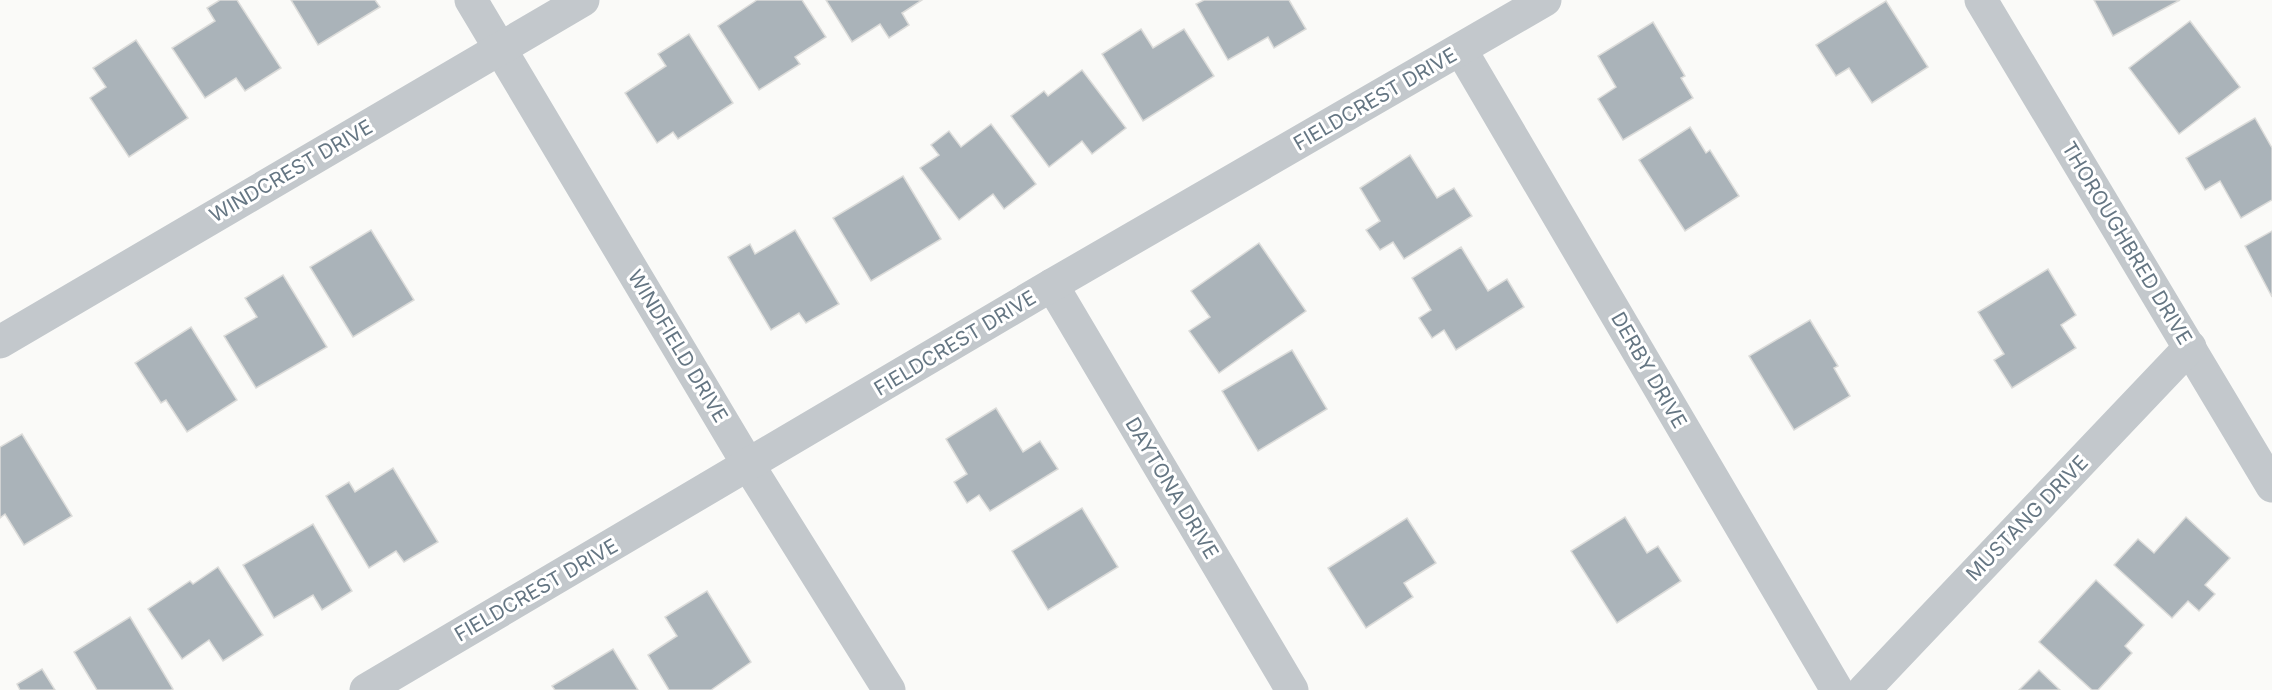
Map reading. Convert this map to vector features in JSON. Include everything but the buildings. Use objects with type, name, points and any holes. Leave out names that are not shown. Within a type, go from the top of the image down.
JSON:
[{"type":"street","name":"WINDFIELD DRIVE","points":[[471,0],[749,466],[889,690]]},
{"type":"street","name":"WINDCREST DRIVE","points":[[0,342],[583,0]]},
{"type":"street","name":"FIELDCREST DRIVE","points":[[366,690],[749,466],[1052,285],[1545,0]]},
{"type":"street","name":"THOROUGHBRED DRIVE","points":[[1981,0],[2272,486]]},
{"type":"street","name":"DERBY DRIVE","points":[[1461,50],[1836,690]]},
{"type":"street","name":"DAYTONA DRIVE","points":[[1052,285],[1292,690]]},
{"type":"street","name":"MUSTANG DRIVE","points":[[1864,690],[2190,347]]}]
